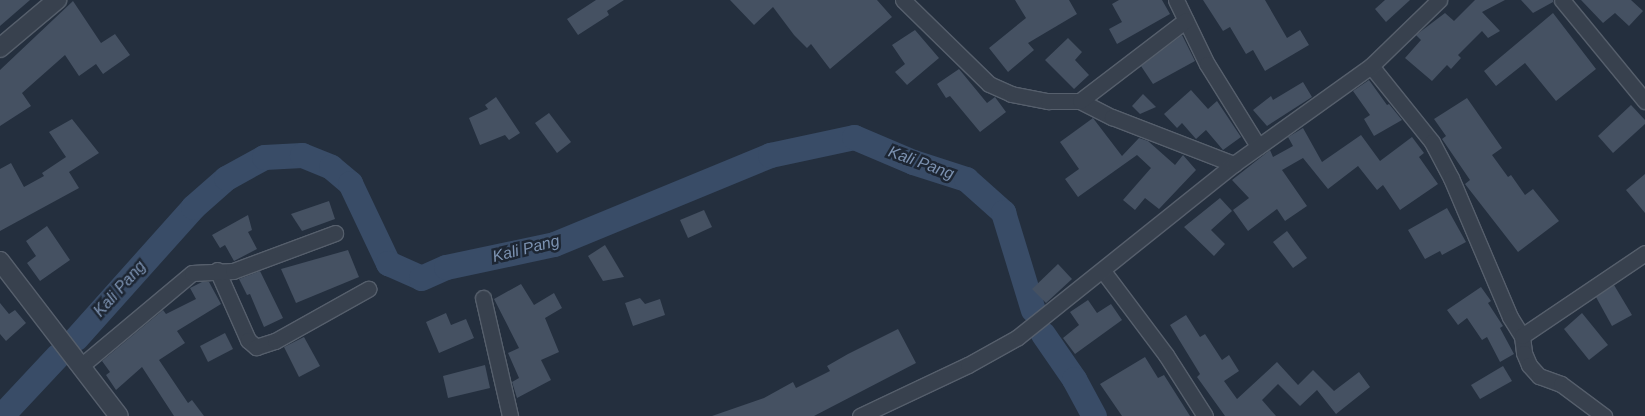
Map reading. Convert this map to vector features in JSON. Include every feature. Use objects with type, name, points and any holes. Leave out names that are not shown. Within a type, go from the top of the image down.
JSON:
[{"type":"street","points":[[0,48],[57,0]]},
{"type":"street","points":[[903,0],[989,84],[1011,94],[1048,101],[1080,101],[1112,117],[1234,164]]},
{"type":"street","points":[[1176,0],[1207,64],[1258,146]]},
{"type":"street","points":[[860,416],[968,366],[1018,338],[1234,164],[1371,66],[1439,0]]},
{"type":"street","points":[[1562,0],[1645,101]]},
{"type":"street","points":[[1080,101],[1186,20]]},
{"type":"street","points":[[1371,66],[1432,142],[1451,178],[1510,317],[1522,336],[1524,353],[1539,376],[1560,384],[1604,416]]},
{"type":"street","points":[[82,365],[192,273],[217,270],[233,271],[335,233]]},
{"type":"street","points":[[1522,336],[1645,253]]},
{"type":"street","points":[[0,261],[82,365]]},
{"type":"street","points":[[217,270],[248,340],[256,346],[275,341],[368,290]]},
{"type":"street","points":[[1103,271],[1166,355],[1205,416]]},
{"type":"street","points":[[16,282],[82,365],[119,416]]},
{"type":"street","points":[[483,298],[510,416]]},
{"type":"building","points":[[0,0],[30,0],[0,26]]},
{"type":"building","points":[[596,0],[624,0],[607,11],[609,15],[578,35],[567,19]]},
{"type":"building","points":[[730,0],[877,0],[892,17],[830,69],[811,44],[807,48],[794,35],[773,7],[754,25]]},
{"type":"building","points":[[1015,0],[1069,0],[1077,14],[1028,43],[1034,50],[1008,72],[989,48],[1026,18]]},
{"type":"building","points":[[1119,0],[1162,0],[1170,14],[1117,44],[1109,29],[1122,22],[1112,4]]},
{"type":"building","points":[[1203,0],[1265,0],[1287,38],[1300,30],[1309,45],[1265,71],[1253,50],[1246,54],[1230,27],[1223,31]]},
{"type":"building","points":[[1385,0],[1410,0],[1386,22],[1375,9]]},
{"type":"building","points":[[1475,0],[1505,0],[1482,12],[1500,31],[1488,38],[1482,31],[1458,55],[1461,58],[1451,69],[1447,65],[1432,81],[1405,58],[1421,40],[1416,35],[1445,13],[1454,21]]},
{"type":"building","points":[[1521,0],[1553,0],[1553,2],[1533,13]]},
{"type":"building","points":[[1581,0],[1631,0],[1643,11],[1629,26],[1615,13],[1603,23]]},
{"type":"building","points":[[73,1],[101,43],[115,34],[130,55],[103,74],[96,64],[79,76],[65,55],[22,93],[31,106],[0,126],[0,70]]},
{"type":"building","points":[[1553,13],[1596,69],[1556,101],[1525,63],[1496,86],[1484,71]]},
{"type":"building","points":[[915,30],[939,58],[907,85],[895,72],[905,64],[892,45]]},
{"type":"building","points":[[1182,35],[1195,61],[1153,84],[1141,66]]},
{"type":"building","points":[[1068,38],[1082,52],[1075,60],[1089,75],[1074,89],[1045,60]]},
{"type":"building","points":[[959,69],[987,103],[995,97],[1006,112],[980,132],[950,96],[946,98],[937,84]]},
{"type":"building","points":[[1369,80],[1387,105],[1389,104],[1402,120],[1374,136],[1364,119],[1370,115],[1353,91]]},
{"type":"building","points":[[1303,82],[1312,97],[1267,126],[1253,110],[1271,96],[1273,100]]},
{"type":"building","points":[[1191,90],[1208,109],[1217,101],[1241,137],[1223,150],[1206,130],[1196,139],[1182,123],[1177,128],[1164,114]]},
{"type":"building","points":[[1143,94],[1156,107],[1140,114],[1132,106]]},
{"type":"building","points":[[496,97],[520,133],[509,140],[505,135],[480,145],[469,118],[488,109],[485,105]]},
{"type":"building","points":[[1467,98],[1502,148],[1492,155],[1508,177],[1511,175],[1525,195],[1533,189],[1559,221],[1518,252],[1465,184],[1470,180],[1442,139],[1446,136],[1434,119]]},
{"type":"building","points":[[1631,105],[1645,120],[1645,124],[1613,153],[1598,136]]},
{"type":"building","points":[[549,113],[571,142],[557,153],[535,123]]},
{"type":"building","points":[[1093,118],[1122,156],[1139,138],[1148,141],[1175,165],[1183,155],[1196,170],[1159,209],[1145,198],[1135,210],[1123,200],[1151,168],[1137,155],[1078,197],[1065,179],[1079,169],[1060,142]]},
{"type":"building","points":[[72,119],[99,153],[69,172],[79,188],[0,231],[0,169],[11,163],[24,187],[44,176],[42,173],[66,157],[49,132]]},
{"type":"building","points":[[1303,128],[1322,162],[1361,135],[1380,161],[1412,137],[1424,153],[1419,157],[1438,184],[1400,210],[1383,185],[1377,190],[1358,166],[1328,189],[1303,158],[1282,170],[1307,206],[1285,221],[1277,209],[1248,231],[1233,210],[1249,198],[1232,180],[1270,150],[1273,157],[1293,146],[1288,137]]},
{"type":"building","points":[[1645,174],[1645,213],[1626,190]]},
{"type":"building","points":[[1220,198],[1232,211],[1211,230],[1225,244],[1214,256],[1184,227]]},
{"type":"building","points":[[329,201],[335,219],[302,231],[291,214]]},
{"type":"building","points":[[1447,208],[1466,242],[1442,255],[1440,251],[1425,259],[1408,230]]},
{"type":"building","points":[[704,210],[712,227],[688,238],[680,220]]},
{"type":"building","points":[[248,215],[252,230],[248,232],[257,249],[234,261],[225,245],[220,248],[212,235]]},
{"type":"building","points":[[47,226],[70,260],[40,281],[27,263],[36,256],[26,241]]},
{"type":"building","points":[[1287,231],[1307,258],[1293,268],[1273,242]]},
{"type":"building","points":[[605,245],[624,277],[603,281],[588,256]]},
{"type":"building","points":[[348,250],[359,277],[296,303],[281,269]]},
{"type":"building","points":[[1058,264],[1072,279],[1046,303],[1032,289]]},
{"type":"building","points":[[260,271],[283,318],[264,327],[250,294],[247,295],[239,279]]},
{"type":"building","points":[[202,282],[209,282],[221,304],[177,331],[185,343],[159,360],[188,403],[192,400],[204,416],[174,416],[142,367],[116,390],[106,375],[110,372],[102,361],[163,310],[166,314],[196,299],[190,288]]},
{"type":"building","points":[[521,284],[534,305],[554,293],[562,308],[545,318],[559,352],[541,360],[551,380],[517,398],[512,382],[519,378],[508,353],[519,348],[494,299]]},
{"type":"building","points":[[1614,285],[1632,315],[1612,326],[1596,297]]},
{"type":"building","points":[[1481,287],[1491,301],[1488,303],[1503,326],[1500,328],[1514,354],[1500,362],[1487,337],[1482,340],[1467,318],[1458,325],[1447,310]]},
{"type":"building","points":[[640,298],[645,304],[660,299],[665,315],[633,326],[625,303]]},
{"type":"building","points":[[1088,300],[1097,313],[1111,304],[1122,320],[1075,354],[1063,338],[1079,325],[1070,312]]},
{"type":"building","points":[[0,303],[9,314],[15,310],[26,323],[6,341],[0,334]]},
{"type":"building","points":[[446,313],[451,325],[466,319],[474,338],[439,353],[426,322]]},
{"type":"building","points":[[1582,313],[1608,345],[1589,360],[1564,329]]},
{"type":"building","points":[[1186,315],[1200,337],[1205,334],[1222,360],[1229,355],[1239,371],[1224,381],[1237,399],[1277,362],[1298,385],[1313,370],[1334,391],[1359,372],[1370,387],[1336,414],[1317,390],[1300,406],[1278,384],[1262,400],[1276,416],[1225,416],[1197,377],[1200,374],[1170,325]]},
{"type":"building","points":[[898,329],[916,363],[814,416],[712,416],[764,398],[793,382],[796,388],[830,371],[827,366]]},
{"type":"building","points":[[225,333],[233,349],[208,362],[200,346]]},
{"type":"building","points":[[304,337],[320,366],[299,377],[284,347]]},
{"type":"building","points":[[1145,357],[1158,378],[1164,375],[1190,416],[1122,416],[1100,384]]},
{"type":"building","points":[[485,365],[490,388],[448,398],[443,376]]},
{"type":"building","points":[[1503,366],[1512,381],[1480,399],[1471,385]]},
{"type":"waterway","name":"Kali Pang","points":[[76,338],[193,207],[226,178],[264,157],[302,155],[331,167],[350,183],[388,263],[421,278],[446,267],[554,244],[770,155],[854,137],[913,162],[966,179],[1003,212],[1033,310]]},
{"type":"waterway","name":"Kali Pang","points":[[1043,334],[1074,379],[1094,416]]},
{"type":"waterway","name":"Kali Pang","points":[[1,416],[58,355]]}]
